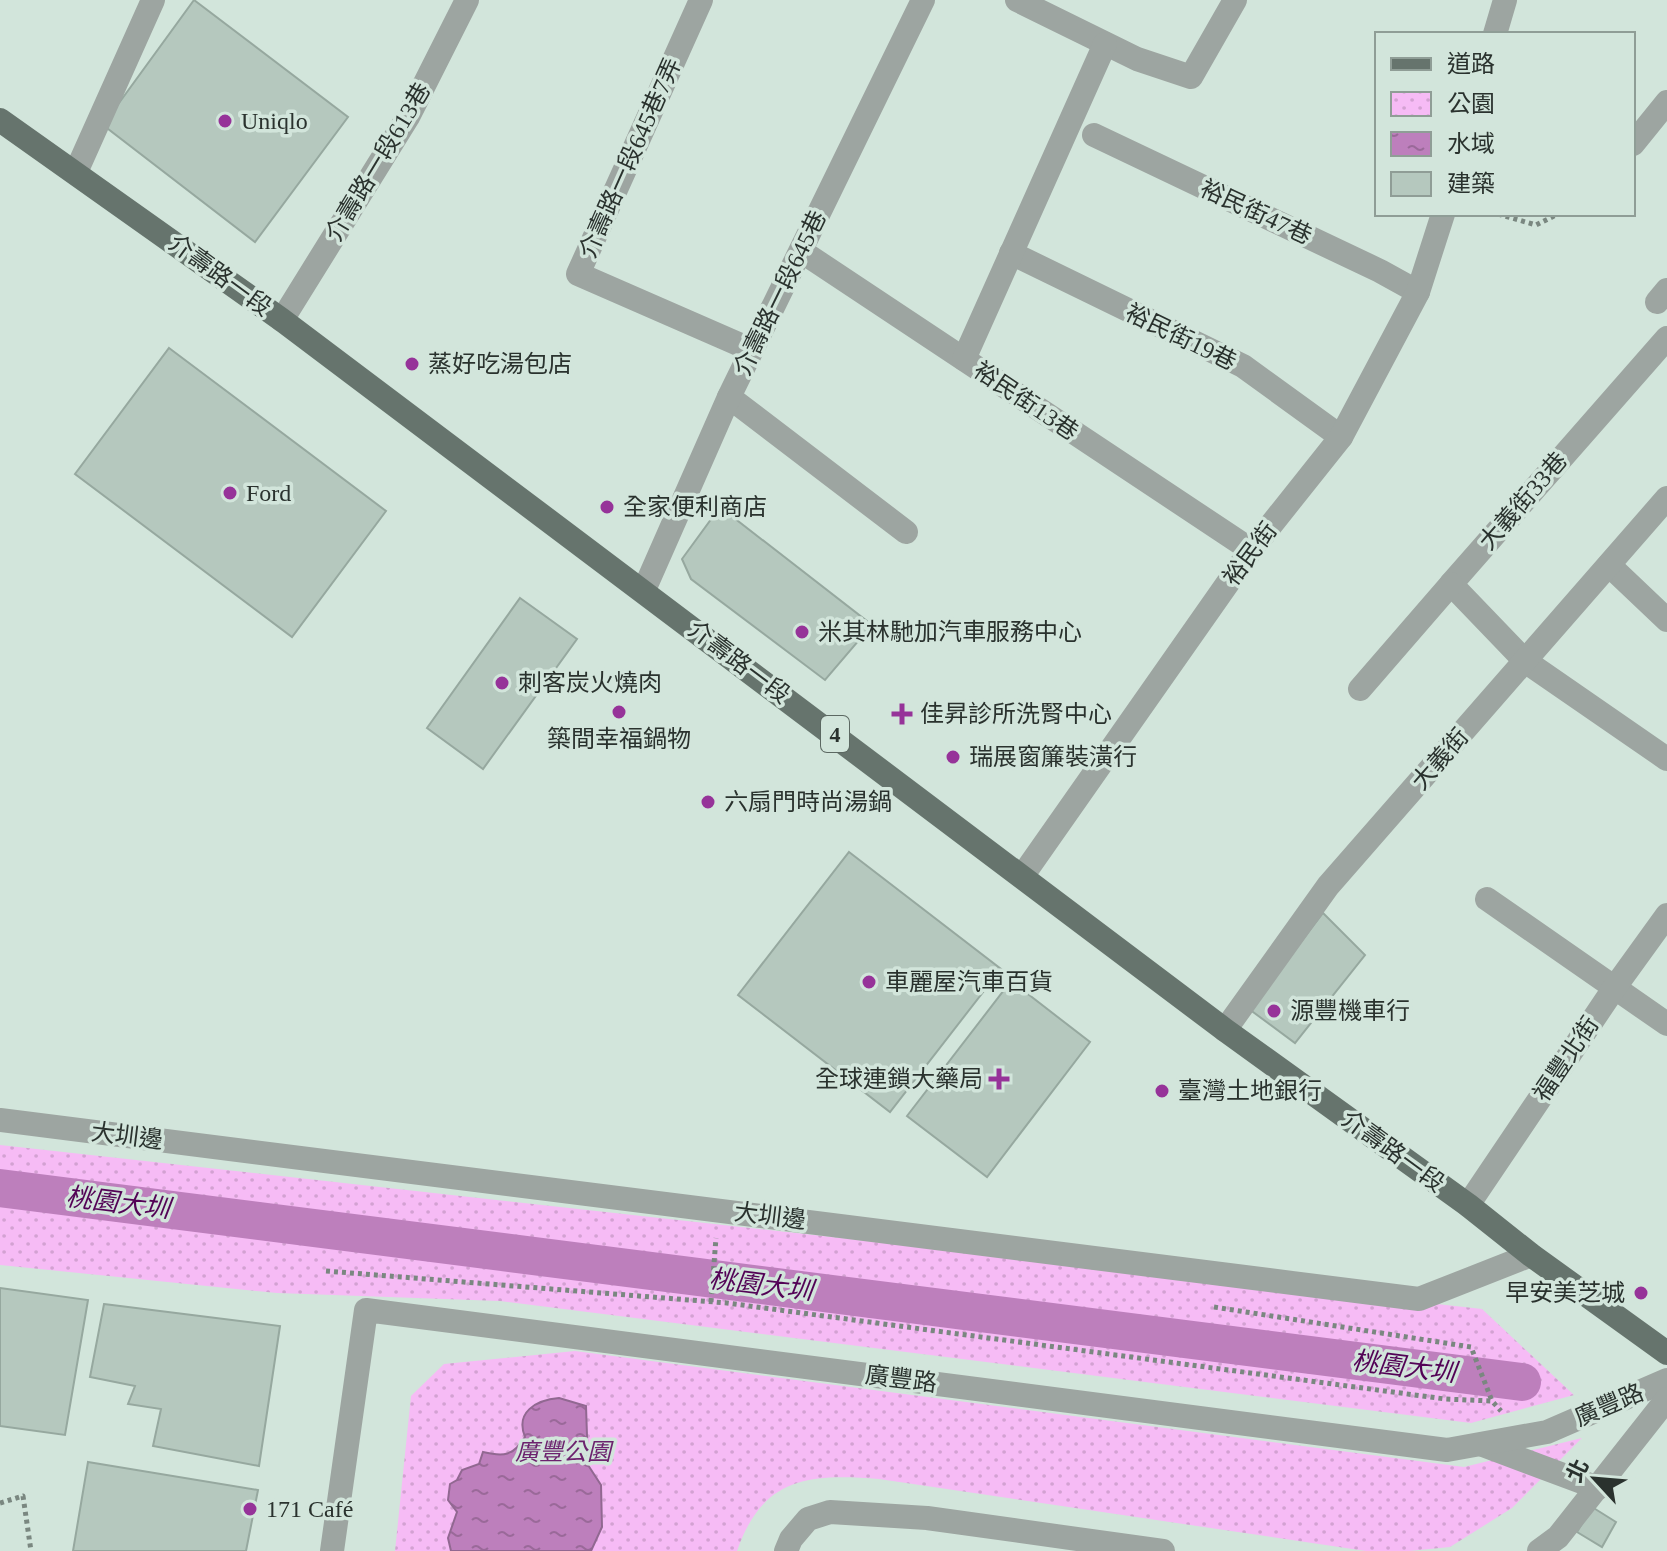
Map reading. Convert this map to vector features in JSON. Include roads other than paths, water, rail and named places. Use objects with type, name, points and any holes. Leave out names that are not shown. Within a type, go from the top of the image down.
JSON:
[{"type":"main road","name":"介壽路一段","points":[[0,120],[282,320],[1225,1030],[1667,1353]]},
{"type":"street","points":[[76,172],[153,0]]},
{"type":"street","name":"介壽路一段613巷","points":[[282,320],[408,117],[467,0]]},
{"type":"street","name":"介壽路一段645巷7弄","points":[[701,0],[578,274],[752,350]]},
{"type":"street","name":"介壽路一段645巷","points":[[644,590],[729,397],[923,0]]},
{"type":"street","points":[[1017,0],[1137,59],[1191,77],[1235,0]]},
{"type":"street","points":[[1496,32],[1505,0]]},
{"type":"street","points":[[964,359],[1105,44]]},
{"type":"street","points":[[1635,142],[1667,102]]},
{"type":"street","name":"裕民街47巷","points":[[1094,135],[1418,292]]},
{"type":"street","name":"裕民街","points":[[1023,875],[1251,550],[1341,437],[1418,292],[1442,216]]},
{"type":"street","name":"裕民街13巷","points":[[801,251],[1251,550]]},
{"type":"street","name":"裕民街19巷","points":[[1011,253],[1243,366],[1341,437]]},
{"type":"street","name":"大義街33巷","points":[[1360,689],[1667,338]]},
{"type":"street","points":[[729,397],[906,532]]},
{"type":"street","name":"大義街","points":[[1225,1030],[1328,886],[1667,498]]},
{"type":"street","points":[[1609,565],[1667,620]]},
{"type":"street","points":[[1451,584],[1525,661],[1667,759]]},
{"type":"street","points":[[1487,899],[1667,1024]]},
{"type":"street","name":"福豐北街","points":[[1468,1205],[1667,915]]},
{"type":"street","name":"大圳邊","points":[[0,1120],[1419,1299],[1531,1255]]},
{"type":"street","name":"廣豐路","points":[[332,1551],[366,1310],[1447,1450],[1547,1432],[1667,1380]]},
{"type":"street","points":[[1539,1551],[1558,1537],[1667,1399]]},
{"type":"street","points":[[1481,1444],[1598,1488]]},
{"type":"street","points":[[786,1551],[791,1539],[808,1519],[830,1512],[859,1512],[927,1518],[1163,1551]]},
{"type":"water","points":[[559,1398],[586,1406],[588,1465],[601,1485],[602,1527],[591,1551],[451,1551],[448,1538],[457,1512],[448,1500],[450,1484],[457,1480],[462,1470],[479,1464],[483,1452],[502,1454],[516,1448],[525,1437],[525,1414],[543,1401]]},
{"type":"waterway","name":"桃園大圳","points":[[0,1188],[1522,1382]]},
{"type":"place","name":"Uniqlo","points":[[225,121]]},
{"type":"place","name":"蒸好吃湯包店","points":[[412,364]]},
{"type":"place","name":"Ford","points":[[230,493]]},
{"type":"place","name":"全家便利商店","points":[[607,507]]},
{"type":"place","name":"米其林馳加汽車服務中心","points":[[802,632]]},
{"type":"place","name":"刺客炭火燒肉","points":[[502,683]]},
{"type":"place","name":"築間幸福鍋物","points":[[619,712]]},
{"type":"place","name":"佳昇診所洗腎中心","points":[[902,714]]},
{"type":"place","name":"瑞展窗簾裝潢行","points":[[953,757]]},
{"type":"place","name":"六扇門時尚湯鍋","points":[[708,802]]},
{"type":"place","name":"車麗屋汽車百貨","points":[[869,982]]},
{"type":"place","name":"源豐機車行","points":[[1274,1011]]},
{"type":"place","name":"全球連鎖大藥局","points":[[999,1079]]},
{"type":"place","name":"臺灣土地銀行","points":[[1162,1091]]},
{"type":"place","name":"早安美芝城","points":[[1641,1293]]},
{"type":"place","name":"171 Café","points":[[250,1509]]},
{"type":"park label","name":"廣豐公園","points":[[563,1452]]}]
